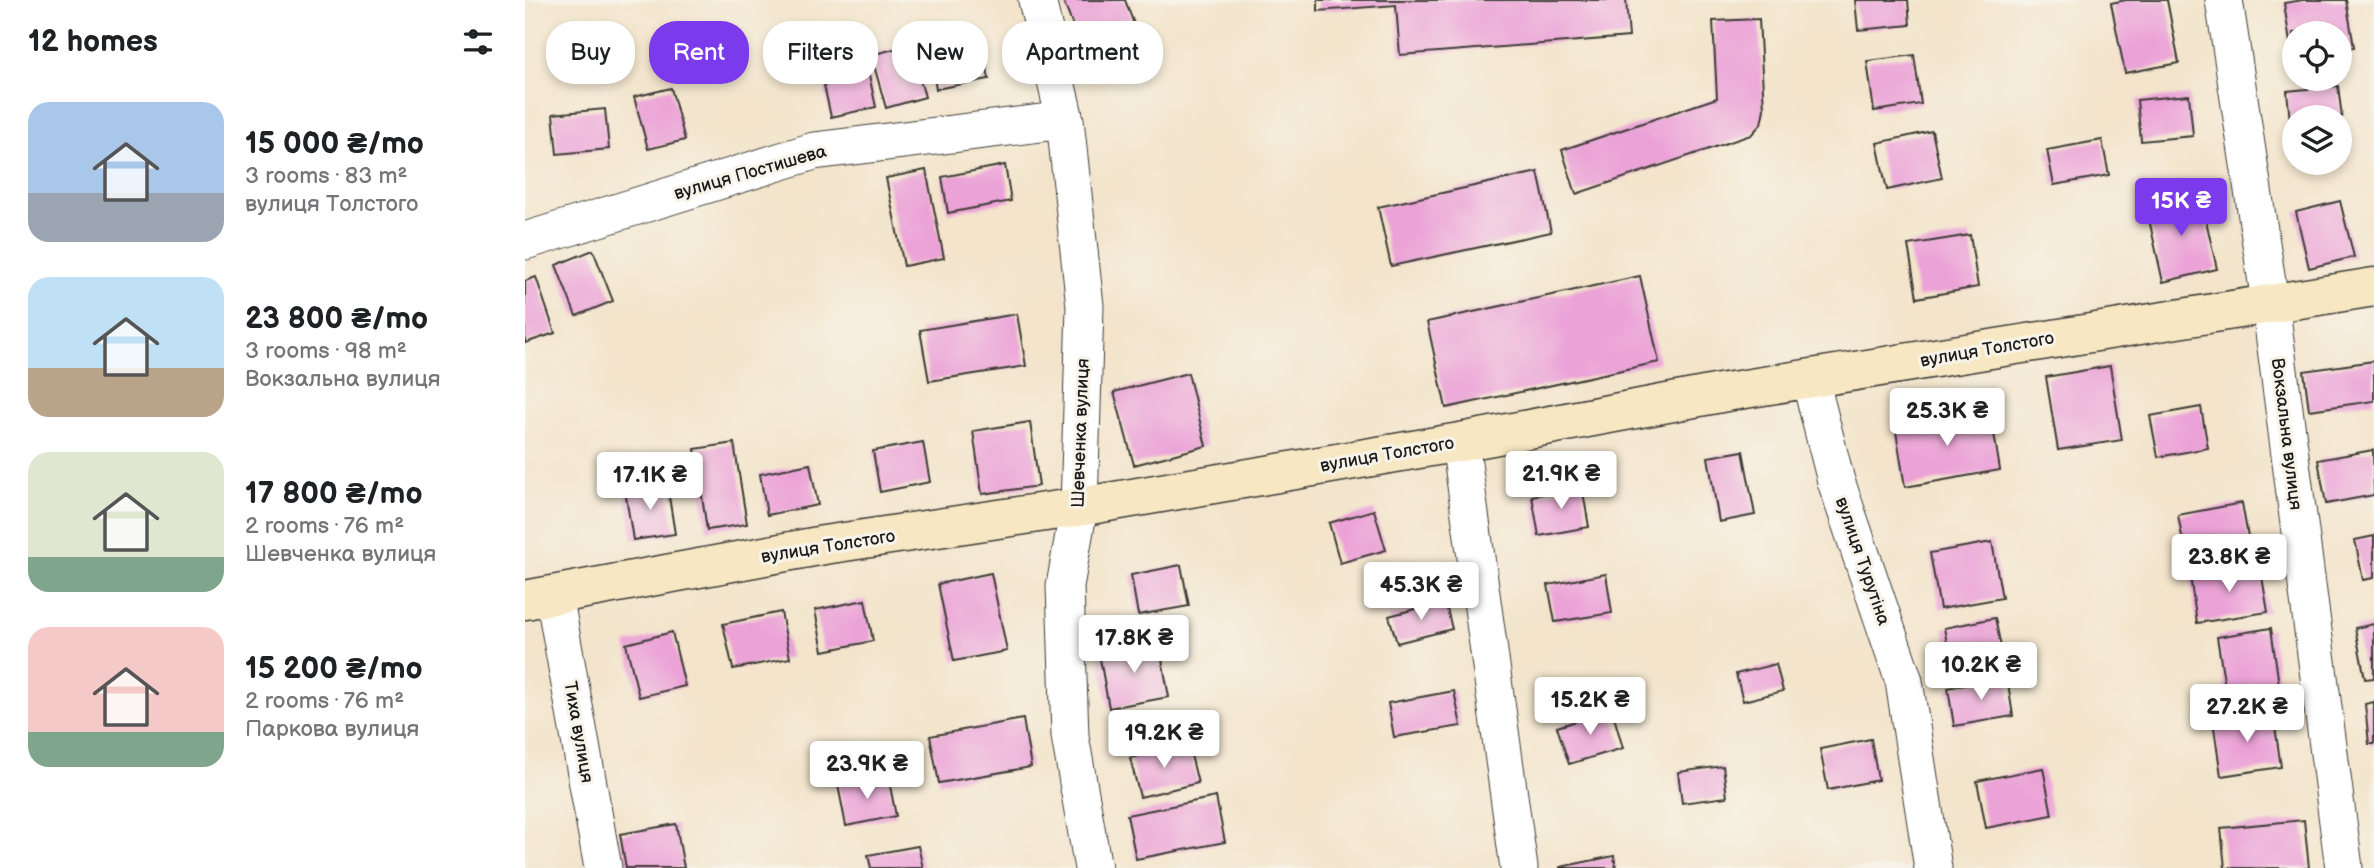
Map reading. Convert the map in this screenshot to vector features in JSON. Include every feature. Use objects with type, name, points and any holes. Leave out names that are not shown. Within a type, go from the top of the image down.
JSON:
[{"type":"street","name":"Шевченка вулиця","points":[[1037,0],[1065,120],[1085,306],[1079,507],[1065,586],[1070,736],[1093,868]]},
{"type":"street","name":"Вокзальна вулиця","points":[[2224,0],[2270,302],[2344,868]]},
{"type":"street","name":"вулиця Постишева","points":[[525,241],[814,150],[1065,120]]},
{"type":"street","name":"вулиця Толстого","points":[[540,598],[824,545],[1079,507],[1810,379],[2374,287]]},
{"type":"street","name":"вулиця Турутіна","points":[[1810,379],[1836,481],[1904,681],[1933,868]]},
{"type":"street","points":[[1460,442],[1519,868]]},
{"type":"street","name":"Тиха вулиця","points":[[540,598],[603,868]]},
{"type":"building","points":[[1063,0],[1125,0],[1133,21],[1071,21]]},
{"type":"building","points":[[1318,0],[1626,0],[1629,37],[1400,55],[1396,5],[1318,11]]},
{"type":"building","points":[[1855,0],[1908,0],[1910,25],[1858,30]]},
{"type":"building","points":[[2126,0],[2167,0],[2179,63],[2125,73],[2111,3]]},
{"type":"building","points":[[2346,0],[2350,21],[2287,21],[2284,3]]},
{"type":"building","points":[[1759,19],[1764,109],[1761,124],[1751,135],[1576,194],[1562,150],[1717,98],[1713,21]]},
{"type":"building","points":[[892,50],[892,84],[921,84],[925,97],[886,108],[878,80],[878,53]]},
{"type":"building","points":[[1914,55],[1921,104],[1874,111],[1867,61]]},
{"type":"building","points":[[824,84],[871,84],[876,107],[831,117]]},
{"type":"building","points":[[935,84],[962,84],[936,89]]},
{"type":"building","points":[[671,88],[685,140],[648,149],[634,97]]},
{"type":"building","points":[[2287,91],[2339,91],[2340,105],[2288,105]]},
{"type":"building","points":[[2189,95],[2193,136],[2141,141],[2137,100]]},
{"type":"building","points":[[605,109],[609,149],[557,154],[553,114]]},
{"type":"building","points":[[1932,131],[1942,178],[1887,190],[1877,143]]},
{"type":"building","points":[[2102,140],[2109,175],[2054,185],[2047,150]]},
{"type":"building","points":[[1005,165],[1011,201],[948,213],[942,177]]},
{"type":"building","points":[[926,170],[944,258],[904,266],[886,178]]},
{"type":"building","points":[[1538,172],[1551,232],[1391,266],[1378,207]]},
{"type":"building","points":[[2200,194],[2217,269],[2163,282],[2146,206]]},
{"type":"building","points":[[2340,201],[2354,257],[2309,268],[2296,212]]},
{"type":"building","points":[[1970,235],[1978,287],[1917,298],[1908,245]]},
{"type":"building","points":[[593,250],[613,301],[576,316],[556,265]]},
{"type":"building","points":[[1640,276],[1659,362],[1446,408],[1427,322]]},
{"type":"building","points":[[536,277],[555,333],[525,343],[525,281]]},
{"type":"building","points":[[1017,314],[1026,366],[929,381],[920,330]]},
{"type":"building","points":[[2374,361],[2374,401],[2309,410],[2304,371]]},
{"type":"building","points":[[2110,366],[2122,440],[2058,450],[2046,377]]},
{"type":"building","points":[[1188,373],[1206,446],[1134,465],[1114,392]]},
{"type":"building","points":[[2201,407],[2208,448],[2158,457],[2150,416]]},
{"type":"building","points":[[1990,409],[2000,470],[1905,487],[1895,425]]},
{"type":"building","points":[[1030,422],[1039,486],[982,494],[973,431]]},
{"type":"building","points":[[923,442],[930,482],[880,492],[873,451]]},
{"type":"building","points":[[734,443],[747,524],[707,530],[695,449]]},
{"type":"building","points":[[2373,450],[2374,495],[2326,504],[2318,460]]},
{"type":"building","points":[[1743,451],[1755,515],[1719,522],[1708,457]]},
{"type":"building","points":[[810,464],[818,505],[767,515],[760,474]]},
{"type":"building","points":[[667,484],[675,534],[633,540],[625,490]]},
{"type":"building","points":[[1582,486],[1589,527],[1539,536],[1532,496]]},
{"type":"building","points":[[2242,503],[2249,543],[2185,554],[2178,515]]},
{"type":"building","points":[[1374,510],[1386,550],[1340,563],[1329,523]]},
{"type":"building","points":[[2374,536],[2374,578],[2363,580],[2355,540]]},
{"type":"building","points":[[1992,542],[2002,598],[1940,609],[1930,553]]},
{"type":"building","points":[[1181,565],[1189,606],[1138,615],[1131,575]]},
{"type":"building","points":[[2260,565],[2268,612],[2197,623],[2190,576]]},
{"type":"building","points":[[991,573],[1007,651],[954,661],[938,584]]},
{"type":"building","points":[[1606,574],[1612,613],[1555,622],[1548,585]]},
{"type":"building","points":[[865,600],[873,641],[823,651],[815,610]]},
{"type":"building","points":[[1445,601],[1452,629],[1397,643],[1389,616]]},
{"type":"building","points":[[781,612],[790,658],[733,669],[723,624]]},
{"type":"building","points":[[1995,618],[2002,652],[1951,663],[1944,628]]},
{"type":"building","points":[[2374,624],[2374,678],[2365,679],[2355,628]]},
{"type":"building","points":[[2271,628],[2279,685],[2226,693],[2217,637]]},
{"type":"building","points":[[672,632],[685,686],[639,697],[626,644]]},
{"type":"building","points":[[1159,643],[1169,697],[1109,708],[1099,653]]},
{"type":"building","points":[[1776,664],[1783,691],[1743,701],[1736,674]]},
{"type":"building","points":[[2007,677],[2013,716],[1954,726],[1948,688]]},
{"type":"building","points":[[1454,691],[1461,726],[1394,737],[1388,703]]},
{"type":"building","points":[[2374,702],[2374,744],[2369,744],[2365,704]]},
{"type":"building","points":[[1612,710],[1623,748],[1569,764],[1557,727]]},
{"type":"building","points":[[2273,713],[2281,767],[2221,776],[2213,721]]},
{"type":"building","points":[[1023,719],[1031,767],[939,783],[930,736]]},
{"type":"building","points":[[1871,739],[1878,780],[1828,790],[1820,749]]},
{"type":"building","points":[[1188,743],[1198,783],[1140,797],[1130,758]]},
{"type":"building","points":[[1723,766],[1727,797],[1682,803],[1678,772]]},
{"type":"building","points":[[2043,768],[2052,815],[1986,828],[1977,781]]},
{"type":"building","points":[[888,776],[896,816],[846,826],[838,785]]},
{"type":"building","points":[[1216,797],[1225,842],[1136,859],[1127,815]]},
{"type":"building","points":[[2304,820],[2309,868],[2225,868],[2221,828]]},
{"type":"building","points":[[676,824],[684,868],[626,868],[620,834]]},
{"type":"building","points":[[918,846],[923,868],[871,868],[868,855]]},
{"type":"building","points":[[1614,856],[1616,868],[1560,868],[1560,867]]}]
